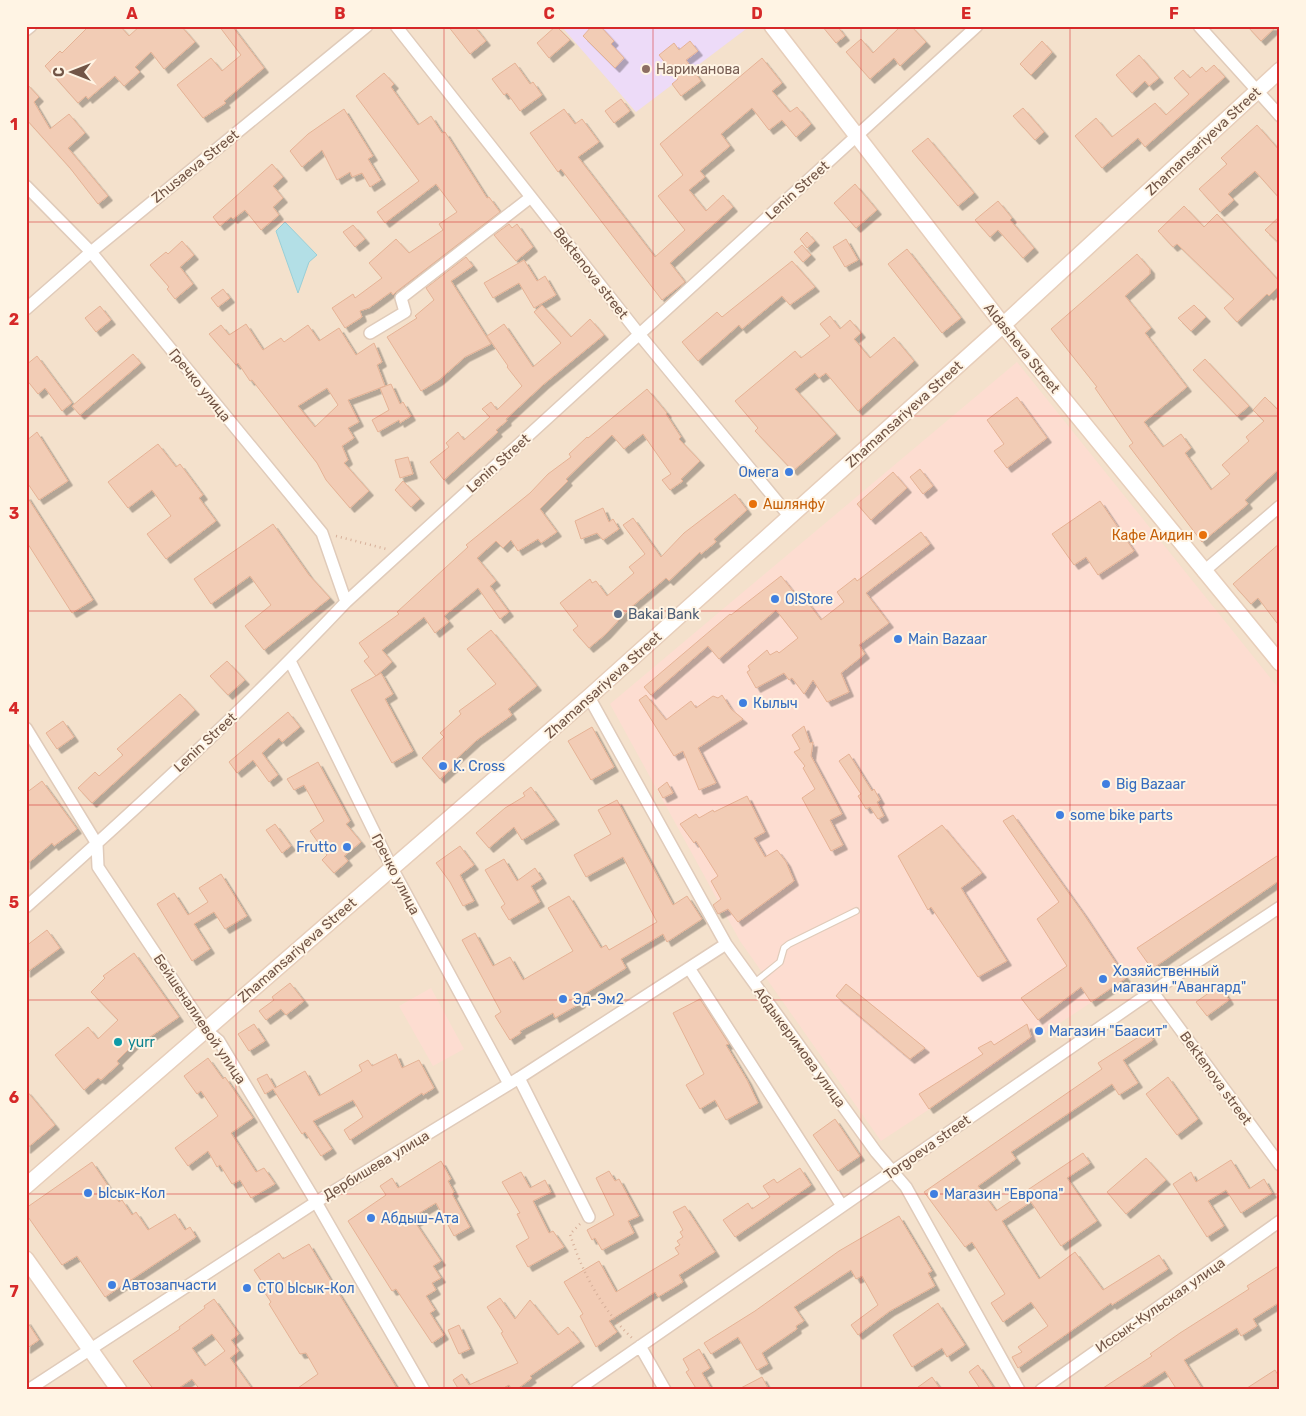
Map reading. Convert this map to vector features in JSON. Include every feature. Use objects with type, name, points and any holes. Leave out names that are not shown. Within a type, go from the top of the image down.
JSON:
[{"type":"main road","name":"Aldasheva Street","points":[[772,26],[1004,325],[1203,572],[1280,663]]},
{"type":"main road","name":"Zhamansariyeva Street","points":[[26,1186],[589,698],[1004,325],[1280,70]]},
{"type":"main road","points":[[26,1259],[92,1349],[119,1390]]},
{"type":"street","points":[[26,30],[31,26]]},
{"type":"street","name":"Zhusaeva Street","points":[[26,309],[91,252],[367,26]]},
{"type":"street","name":"Bektenova street","points":[[396,26],[639,334],[790,517]]},
{"type":"street","name":"Lenin Street","points":[[26,907],[97,844],[290,661],[346,602],[977,26]]},
{"type":"street","points":[[1199,26],[1280,116]]},
{"type":"street","name":"Гречко улица","points":[[26,186],[91,252],[322,533],[346,602]]},
{"type":"street","points":[[370,333],[405,312],[401,298],[531,197]]},
{"type":"street","points":[[1203,572],[1280,506]]},
{"type":"street","name":"Гречко улица","points":[[290,661],[392,868],[508,1084]]},
{"type":"street","name":"Абдыкеримова улица","points":[[589,698],[726,944],[892,1171],[906,1187],[1019,1390]]},
{"type":"street","name":"Бейшеналиевой улица","points":[[26,728],[97,844],[98,867],[207,1030],[219,1042],[316,1202],[424,1390]]},
{"type":"street","name":"Torgoeva street","points":[[577,1390],[1152,991],[1280,906]]},
{"type":"street","name":"Дербишева улица","points":[[28,1390],[316,1202],[519,1078],[726,944]]},
{"type":"street","points":[[689,968],[842,1206]]},
{"type":"street","name":"Bektenova street","points":[[1152,991],[1280,1165]]},
{"type":"street","points":[[519,1078],[589,1216]]},
{"type":"street","name":"Иссык-Кульская улица","points":[[1041,1390],[1280,1221]]},
{"type":"street","points":[[640,1346],[665,1390]]},
{"type":"lane","points":[[754,983],[780,962],[784,948],[789,944],[856,911]]},
{"type":"path","points":[[322,533],[400,552]]},
{"type":"path","points":[[589,1216],[570,1234],[577,1257],[601,1302],[640,1346]]},
{"type":"shaded area","points":[[26,26],[1280,26],[1280,1390],[26,1390]]},
{"type":"shaded area","name":"Нариманова","points":[[561,26],[750,26],[636,112]]},
{"type":"shaded area","points":[[1017,362],[1280,690],[1280,878],[881,1141],[740,941],[610,704]]},
{"type":"shaded area","points":[[431,988],[464,1049],[433,1066],[399,1006]]},
{"type":"water","points":[[285,222],[317,255],[309,262],[298,293],[276,231]]},
{"type":"building","points":[[89,26],[120,26],[129,36],[140,26],[181,26],[195,42],[164,69],[151,52],[135,67],[140,72],[124,86],[115,76],[88,99],[86,96],[78,103],[45,66],[60,51],[62,53]]},
{"type":"building","points":[[219,26],[232,26],[264,68],[224,101],[226,103],[203,118],[177,85],[211,58],[222,71],[241,55]]},
{"type":"building","points":[[448,26],[474,26],[486,41],[470,54]]},
{"type":"building","points":[[556,26],[570,40],[549,58],[537,43]]},
{"type":"building","points":[[592,26],[600,26],[614,41],[611,44],[624,58],[615,68],[583,36]]},
{"type":"building","points":[[822,26],[837,26],[845,36],[836,43]]},
{"type":"building","points":[[901,26],[911,26],[926,42],[900,66],[894,58],[870,79],[846,52],[861,39],[873,53]]},
{"type":"building","points":[[1247,26],[1277,26],[1261,41]]},
{"type":"building","points":[[690,41],[698,51],[686,60],[701,81],[681,96],[672,84],[678,79],[659,55],[674,43],[679,50]]},
{"type":"building","points":[[1042,41],[1052,52],[1031,75],[1020,64]]},
{"type":"building","points":[[1139,55],[1159,78],[1149,86],[1145,81],[1132,93],[1116,75]]},
{"type":"building","points":[[762,58],[782,83],[772,91],[790,112],[797,107],[811,124],[796,137],[782,120],[769,130],[752,108],[721,134],[730,146],[700,171],[705,177],[689,190],[706,211],[723,195],[733,207],[670,263],[685,282],[662,300],[561,169],[558,172],[530,133],[564,109],[575,124],[582,119],[599,142],[578,157],[655,257],[685,230],[658,196],[683,175],[660,144]]},
{"type":"building","points":[[515,63],[530,84],[533,82],[542,95],[520,111],[507,93],[504,95],[492,79]]},
{"type":"building","points":[[1214,65],[1225,77],[1145,147],[1138,138],[1102,168],[1075,136],[1096,118],[1112,137],[1155,103],[1166,115],[1189,94],[1174,78],[1183,70],[1190,78],[1202,67],[1206,72]]},
{"type":"building","points":[[384,73],[394,84],[391,87],[418,125],[431,116],[442,133],[445,132],[487,198],[489,197],[500,212],[393,295],[391,292],[369,308],[360,311],[362,317],[345,328],[332,308],[353,294],[355,298],[382,278],[369,263],[396,239],[409,253],[443,230],[439,224],[457,212],[436,184],[385,223],[377,212],[419,181],[356,96]]},
{"type":"building","points":[[26,83],[39,97],[34,102],[50,129],[69,114],[85,133],[68,148],[108,196],[98,204],[70,168],[26,119]]},
{"type":"building","points":[[621,99],[630,111],[614,123],[605,111]]},
{"type":"building","points":[[1023,108],[1044,132],[1035,140],[1013,116]]},
{"type":"building","points":[[344,109],[373,156],[368,159],[381,180],[370,187],[362,173],[352,177],[350,172],[337,180],[322,150],[302,167],[290,151],[308,134]]},
{"type":"building","points":[[1257,125],[1280,151],[1280,199],[1255,171],[1228,194],[1234,200],[1220,212],[1199,189],[1227,164],[1221,158]]},
{"type":"building","points":[[928,138],[974,193],[958,206],[912,151]]},
{"type":"building","points":[[272,164],[283,177],[273,186],[283,198],[273,207],[279,215],[261,230],[245,210],[233,219],[231,217],[220,226],[213,217]]},
{"type":"building","points":[[855,184],[877,210],[856,228],[834,203]]},
{"type":"building","points":[[998,201],[1012,218],[1010,220],[1034,248],[1023,258],[998,230],[990,237],[975,220]]},
{"type":"building","points":[[1184,206],[1204,227],[1217,214],[1280,282],[1280,285],[1269,296],[1267,294],[1237,322],[1224,308],[1234,299],[1177,244],[1173,247],[1158,231]]},
{"type":"building","points":[[1280,216],[1280,244],[1265,230]]},
{"type":"building","points":[[509,224],[512,228],[517,224],[533,247],[516,261],[494,235]]},
{"type":"building","points":[[353,225],[365,239],[355,247],[343,232]]},
{"type":"building","points":[[807,232],[815,241],[807,248],[800,239]]},
{"type":"building","points":[[846,239],[858,260],[845,267],[833,247]]},
{"type":"building","points":[[182,241],[194,255],[180,267],[193,284],[175,299],[167,289],[169,287],[150,265],[166,252],[168,254]]},
{"type":"building","points":[[802,245],[811,255],[803,262],[794,252]]},
{"type":"building","points":[[907,249],[961,318],[942,333],[888,264]]},
{"type":"building","points":[[1137,254],[1150,269],[1150,274],[1125,296],[1151,328],[1145,333],[1187,387],[1144,422],[1163,447],[1181,434],[1191,448],[1185,453],[1211,490],[1230,474],[1222,465],[1249,441],[1246,437],[1264,421],[1253,410],[1265,397],[1280,412],[1280,468],[1245,500],[1248,504],[1202,542],[1129,446],[1133,443],[1095,388],[1097,387],[1051,329]]},
{"type":"building","points":[[466,257],[473,266],[451,281],[491,344],[465,357],[439,380],[421,391],[387,337],[417,318],[415,316],[434,300],[426,288]]},
{"type":"building","points":[[524,260],[537,281],[545,276],[556,295],[534,308],[519,283],[493,298],[484,283]]},
{"type":"building","points":[[792,261],[815,287],[790,305],[782,296],[742,329],[739,325],[698,361],[682,342],[717,312],[722,317]]},
{"type":"building","points":[[223,289],[230,298],[218,307],[211,298]]},
{"type":"building","points":[[542,305],[571,337],[590,319],[604,335],[544,384],[506,419],[507,421],[496,430],[498,432],[444,480],[430,462],[449,447],[446,443],[458,432],[464,440],[490,417],[482,409],[491,402],[497,410],[522,386],[487,336],[504,324],[533,367],[561,343],[534,312]]},
{"type":"building","points":[[1194,305],[1206,317],[1191,331],[1178,318]]},
{"type":"building","points":[[100,306],[111,320],[96,332],[85,318]]},
{"type":"building","points":[[830,316],[840,329],[850,320],[861,333],[854,339],[870,358],[894,337],[914,361],[858,411],[826,373],[819,378],[815,373],[795,389],[836,434],[793,471],[755,431],[758,428],[735,401],[795,351],[801,358],[830,336],[820,324]]},
{"type":"building","points":[[246,324],[263,350],[281,338],[284,342],[308,325],[319,341],[339,328],[356,355],[374,343],[382,362],[377,365],[385,386],[348,400],[359,422],[348,428],[354,438],[342,446],[348,460],[344,463],[369,491],[350,508],[326,480],[317,463],[252,380],[250,381],[238,363],[236,365],[209,334],[221,325],[229,335]],"holes":[[[327,388],[338,405],[315,427],[298,406]]]},
{"type":"building","points":[[133,354],[141,363],[80,415],[72,406]]},
{"type":"building","points":[[37,356],[72,403],[62,411],[45,388],[38,394],[26,379],[26,365]]},
{"type":"building","points":[[1205,359],[1249,406],[1237,416],[1193,370]]},
{"type":"building","points":[[391,384],[400,404],[403,402],[411,416],[400,423],[399,420],[378,432],[372,420],[389,410],[380,388]]},
{"type":"building","points":[[647,389],[667,413],[681,437],[679,439],[700,461],[681,479],[683,481],[670,490],[662,480],[671,474],[643,434],[624,449],[612,435],[566,479],[568,481],[540,509],[557,532],[541,543],[538,539],[518,551],[511,540],[503,548],[496,541],[477,558],[496,581],[490,586],[509,612],[500,619],[478,588],[444,616],[449,622],[435,633],[424,617],[382,650],[392,662],[376,676],[364,661],[369,657],[359,643],[399,614],[397,612],[468,547],[466,545],[530,493],[548,474],[571,457],[569,454],[587,437]]},
{"type":"building","points":[[1017,397],[1047,438],[1007,468],[994,451],[1004,444],[987,420]]},
{"type":"building","points":[[37,432],[68,481],[39,500],[26,481],[26,441]]},
{"type":"building","points":[[158,444],[176,467],[180,464],[203,495],[199,498],[216,521],[166,559],[147,534],[171,516],[152,490],[128,508],[108,482]]},
{"type":"building","points":[[408,457],[413,474],[400,478],[395,460]]},
{"type":"building","points":[[920,469],[933,486],[923,494],[910,477]]},
{"type":"building","points":[[893,472],[907,488],[871,520],[857,504]]},
{"type":"building","points":[[403,481],[420,499],[411,507],[395,490]]},
{"type":"building","points":[[735,494],[747,510],[714,539],[716,542],[701,554],[700,552],[669,581],[666,578],[629,609],[606,634],[589,648],[573,630],[578,626],[560,603],[590,579],[592,583],[596,581],[607,596],[634,573],[629,567],[645,554],[623,525],[633,518],[661,557],[684,533]]},
{"type":"building","points":[[26,495],[93,600],[72,613],[26,541]]},
{"type":"building","points":[[1100,501],[1134,551],[1098,575],[1086,557],[1074,565],[1052,534]]},
{"type":"building","points":[[603,508],[609,522],[613,519],[619,529],[603,540],[597,533],[581,539],[575,521]]},
{"type":"building","points":[[273,524],[309,575],[330,598],[264,650],[245,626],[271,605],[250,576],[211,604],[194,579]]},
{"type":"building","points":[[921,532],[930,544],[866,593],[889,623],[859,645],[865,654],[841,673],[849,692],[827,702],[813,680],[804,694],[792,678],[789,680],[784,673],[756,688],[747,672],[750,670],[748,666],[767,650],[770,655],[777,651],[779,653],[798,638],[776,610],[719,659],[708,646],[651,695],[644,687],[730,614],[781,576],[796,595],[800,592],[821,620],[844,602],[837,592],[855,578],[857,581]]},
{"type":"building","points":[[1280,543],[1280,627],[1258,598],[1251,604],[1233,584]]},
{"type":"building","points":[[491,630],[537,686],[508,709],[512,715],[477,740],[454,761],[457,764],[440,779],[422,758],[444,737],[440,733],[461,714],[459,711],[496,684],[467,649]]},
{"type":"building","points":[[227,661],[245,680],[228,695],[210,676]]},
{"type":"building","points":[[381,673],[393,694],[385,699],[413,751],[392,763],[351,690]]},
{"type":"building","points":[[180,694],[195,710],[92,803],[78,788],[95,772],[99,776],[123,755],[117,749]]},
{"type":"building","points":[[646,695],[666,720],[691,701],[696,708],[713,696],[718,698],[722,695],[731,709],[743,719],[698,748],[716,783],[699,790],[683,751],[674,756],[639,700]]},
{"type":"building","points":[[288,712],[300,727],[282,742],[279,738],[262,753],[278,775],[269,782],[253,760],[237,773],[229,762]]},
{"type":"building","points":[[63,721],[74,737],[57,749],[46,733]]},
{"type":"building","points":[[804,726],[810,743],[813,742],[811,756],[842,814],[830,820],[843,845],[831,851],[802,798],[815,789],[803,768],[805,766],[794,752],[800,749],[792,735]]},
{"type":"building","points":[[592,727],[614,767],[591,780],[568,741]]},
{"type":"building","points":[[849,754],[872,791],[874,789],[880,800],[877,802],[884,816],[878,819],[870,807],[866,809],[858,796],[861,794],[839,761]]},
{"type":"building","points":[[318,762],[350,821],[346,824],[361,842],[344,856],[348,861],[334,873],[322,860],[327,855],[310,831],[324,821],[304,785],[294,790],[287,779]]},
{"type":"building","points":[[42,781],[77,829],[54,846],[52,843],[26,865],[26,793]]},
{"type":"building","points":[[667,782],[673,793],[663,798],[658,789]]},
{"type":"building","points":[[531,787],[555,820],[522,840],[514,827],[489,848],[476,833],[505,808],[525,796],[523,793]]},
{"type":"building","points":[[747,796],[765,832],[754,838],[765,857],[777,850],[786,862],[794,881],[738,922],[728,909],[718,914],[713,905],[721,899],[711,881],[718,876],[696,841],[694,843],[680,824],[696,814],[699,818]]},
{"type":"building","points":[[617,800],[673,905],[687,896],[702,919],[667,942],[663,934],[621,959],[626,968],[578,998],[581,1003],[555,1018],[553,1013],[520,1031],[521,1033],[510,1040],[495,1016],[501,1012],[462,940],[475,933],[493,966],[510,957],[523,980],[573,951],[548,908],[569,896],[601,948],[606,945],[609,950],[657,922],[623,857],[586,877],[574,855],[611,834],[598,810]]},
{"type":"building","points":[[1013,815],[1083,913],[1126,978],[1091,1002],[1081,987],[1038,1020],[1021,998],[1067,966],[1037,919],[1059,902],[1003,821]]},
{"type":"building","points":[[275,824],[291,846],[282,853],[266,830]]},
{"type":"building","points":[[942,825],[982,873],[961,888],[1007,961],[978,977],[931,907],[928,910],[898,856]]},
{"type":"building","points":[[460,846],[474,865],[460,875],[474,901],[463,906],[450,882],[436,863]]},
{"type":"building","points":[[1280,854],[1280,880],[1152,969],[1137,948]]},
{"type":"building","points":[[504,859],[517,881],[535,868],[542,879],[531,886],[540,902],[509,920],[501,907],[505,904],[485,870]]},
{"type":"building","points":[[221,874],[247,916],[225,929],[214,912],[194,924],[210,949],[192,961],[157,904],[174,893],[188,915],[208,902],[199,888]]},
{"type":"building","points":[[47,930],[60,948],[26,973],[26,946]]},
{"type":"building","points":[[134,953],[179,1017],[147,1039],[146,1037],[139,1043],[137,1041],[117,1061],[119,1064],[101,1080],[98,1078],[84,1090],[55,1055],[88,1027],[98,1039],[118,1020],[91,992],[105,978],[103,976]]},
{"type":"building","points":[[290,983],[304,1001],[286,1015],[281,1009],[266,1020],[259,1011],[274,1000],[272,997]]},
{"type":"building","points":[[846,984],[925,1048],[910,1059],[836,996]]},
{"type":"building","points":[[1220,985],[1229,1000],[1207,1016],[1196,1002]]},
{"type":"building","points":[[700,999],[729,1044],[726,1045],[758,1103],[726,1120],[715,1100],[700,1109],[686,1085],[704,1074],[673,1013]]},
{"type":"building","points":[[254,1024],[265,1041],[249,1051],[238,1034]]},
{"type":"building","points":[[1027,1024],[1031,1037],[929,1109],[919,1094],[983,1054],[978,1048],[991,1041],[994,1045]]},
{"type":"building","points":[[1148,1031],[1153,1040],[1123,1060],[1138,1083],[1119,1095],[1112,1084],[1011,1152],[1016,1159],[978,1186],[996,1211],[1083,1153],[1090,1163],[1067,1178],[1097,1221],[1061,1246],[1031,1202],[1002,1221],[1039,1279],[1075,1252],[1103,1290],[1159,1255],[1168,1269],[1112,1305],[1111,1303],[1018,1368],[1012,1357],[1022,1352],[1018,1347],[1048,1326],[1031,1302],[1003,1322],[991,1303],[1005,1294],[972,1242],[965,1247],[924,1192],[1102,1069],[1098,1063]]},
{"type":"building","points":[[396,1054],[402,1068],[419,1060],[434,1088],[423,1095],[422,1093],[350,1140],[344,1130],[363,1117],[353,1100],[313,1121],[332,1149],[321,1156],[305,1132],[302,1134],[273,1089],[265,1094],[257,1079],[267,1074],[275,1088],[305,1071],[319,1096],[362,1071],[359,1065],[368,1060],[372,1066]]},
{"type":"building","points":[[208,1058],[223,1079],[225,1077],[253,1118],[231,1133],[256,1172],[264,1168],[275,1184],[251,1198],[240,1180],[232,1184],[220,1165],[217,1167],[208,1151],[188,1166],[175,1148],[218,1116],[201,1091],[197,1094],[184,1076]]},
{"type":"building","points":[[1168,1077],[1198,1119],[1177,1135],[1146,1094]]},
{"type":"building","points":[[26,1090],[55,1125],[26,1149]]},
{"type":"building","points":[[835,1119],[860,1156],[838,1171],[813,1135]]},
{"type":"building","points":[[1146,1158],[1166,1180],[1126,1214],[1107,1192]]},
{"type":"building","points":[[1231,1160],[1249,1189],[1264,1179],[1272,1193],[1241,1213],[1226,1190],[1208,1201],[1224,1226],[1207,1237],[1173,1184],[1191,1172],[1196,1182]]},
{"type":"building","points":[[441,1161],[451,1179],[448,1181],[454,1192],[452,1194],[470,1227],[454,1236],[436,1203],[416,1215],[419,1220],[415,1222],[441,1261],[433,1266],[441,1278],[432,1283],[436,1290],[426,1296],[435,1310],[430,1313],[444,1335],[432,1343],[396,1289],[392,1291],[348,1221],[386,1195],[380,1186],[392,1178],[398,1188]]},
{"type":"building","points":[[92,1162],[119,1202],[122,1200],[132,1215],[136,1212],[148,1230],[175,1214],[185,1230],[190,1227],[196,1237],[105,1297],[77,1256],[62,1265],[26,1214],[26,1208]]},
{"type":"building","points":[[800,1168],[811,1185],[735,1237],[723,1220],[748,1203],[752,1209],[770,1197],[763,1186],[774,1179],[777,1183]]},
{"type":"building","points":[[609,1171],[615,1181],[619,1179],[639,1216],[628,1221],[634,1233],[602,1250],[595,1238],[592,1240],[587,1230],[614,1215],[596,1178]]},
{"type":"building","points":[[521,1172],[530,1188],[545,1180],[551,1192],[533,1201],[549,1233],[553,1231],[564,1247],[528,1267],[516,1246],[529,1238],[517,1214],[520,1213],[502,1182]]},
{"type":"building","points":[[685,1206],[715,1252],[679,1275],[683,1282],[658,1297],[655,1292],[609,1321],[617,1332],[596,1347],[580,1316],[583,1314],[564,1282],[599,1261],[616,1292],[679,1254],[675,1248],[680,1245],[677,1241],[683,1237],[680,1232],[683,1230],[673,1212]]},
{"type":"building","points":[[899,1216],[932,1271],[928,1273],[935,1286],[890,1311],[858,1335],[851,1325],[878,1305],[862,1276],[856,1279],[851,1270],[794,1307],[804,1321],[796,1326],[797,1329],[762,1353],[768,1364],[757,1370],[738,1337],[711,1354],[704,1343],[755,1311],[839,1251]]},
{"type":"building","points":[[309,1244],[398,1390],[295,1390],[318,1374],[306,1353],[300,1354],[269,1304],[271,1302],[261,1287],[264,1285],[254,1270],[279,1253],[283,1259]]},
{"type":"building","points":[[1280,1265],[1280,1302],[1253,1319],[1257,1326],[1241,1336],[1237,1328],[1184,1360],[1203,1390],[1177,1390],[1165,1371],[1136,1390],[1100,1390],[1152,1356],[1150,1354],[1180,1333],[1249,1289],[1247,1286]]},
{"type":"building","points":[[500,1298],[515,1319],[530,1300],[558,1335],[568,1327],[580,1342],[530,1376],[532,1378],[516,1390],[512,1390],[509,1385],[500,1390],[459,1390],[453,1380],[462,1374],[469,1385],[518,1363],[501,1333],[503,1332],[487,1307]]},
{"type":"building","points":[[214,1299],[239,1334],[231,1340],[239,1351],[230,1358],[253,1390],[200,1390],[192,1379],[176,1390],[154,1390],[133,1361],[180,1329],[179,1327],[205,1308],[204,1306]],"holes":[[[212,1334],[225,1351],[205,1366],[192,1348]]]},
{"type":"building","points":[[938,1303],[965,1345],[947,1357],[942,1348],[912,1367],[893,1335]]},
{"type":"building","points":[[26,1320],[39,1340],[26,1349]]},
{"type":"building","points":[[459,1325],[470,1349],[459,1354],[448,1330]]},
{"type":"building","points":[[699,1349],[710,1368],[702,1373],[712,1390],[697,1390],[686,1372],[689,1370],[683,1359]]},
{"type":"building","points":[[978,1365],[995,1390],[981,1390],[969,1372]]},
{"type":"building","points":[[1275,1370],[1280,1378],[1280,1390],[1244,1390]]},
{"type":"building","points":[[762,1377],[769,1390],[737,1390]]},
{"type":"building","points":[[932,1377],[941,1390],[914,1390]]},
{"type":"place","name":"Нариманова","points":[[646,69]]},
{"type":"place","name":"Омега","points":[[789,472]]},
{"type":"place","name":"Ашлянфу","points":[[753,504]]},
{"type":"place","name":"Кафе Аидин","points":[[1203,535]]},
{"type":"place","name":"O!Store","points":[[775,599]]},
{"type":"place","name":"Bakai Bank","points":[[618,614]]},
{"type":"place","name":"Main Bazaar","points":[[898,639]]},
{"type":"place","name":"Кылыч","points":[[743,703]]},
{"type":"place","name":"K. Cross","points":[[443,766]]},
{"type":"place","name":"Big Bazaar","points":[[1106,784]]},
{"type":"place","name":"some bike parts","points":[[1060,815]]},
{"type":"place","name":"Frutto","points":[[347,847]]},
{"type":"place","name":"Хозяйственный магазин \"Авангард\"","points":[[1103,979]]},
{"type":"place","name":"Эд-Эм2","points":[[563,999]]},
{"type":"place","name":"Магазин \"Баасит\"","points":[[1039,1031]]},
{"type":"place","name":"yurr","points":[[118,1042]]},
{"type":"place","name":"Ысык-Кол","points":[[88,1193]]},
{"type":"place","name":"Магазин \"Европа\"","points":[[934,1194]]},
{"type":"place","name":"Абдыш-Ата","points":[[371,1218]]},
{"type":"place","name":"Автозапчасти","points":[[112,1285]]},
{"type":"place","name":"СТО Ысык-Кол","points":[[247,1288]]}]
